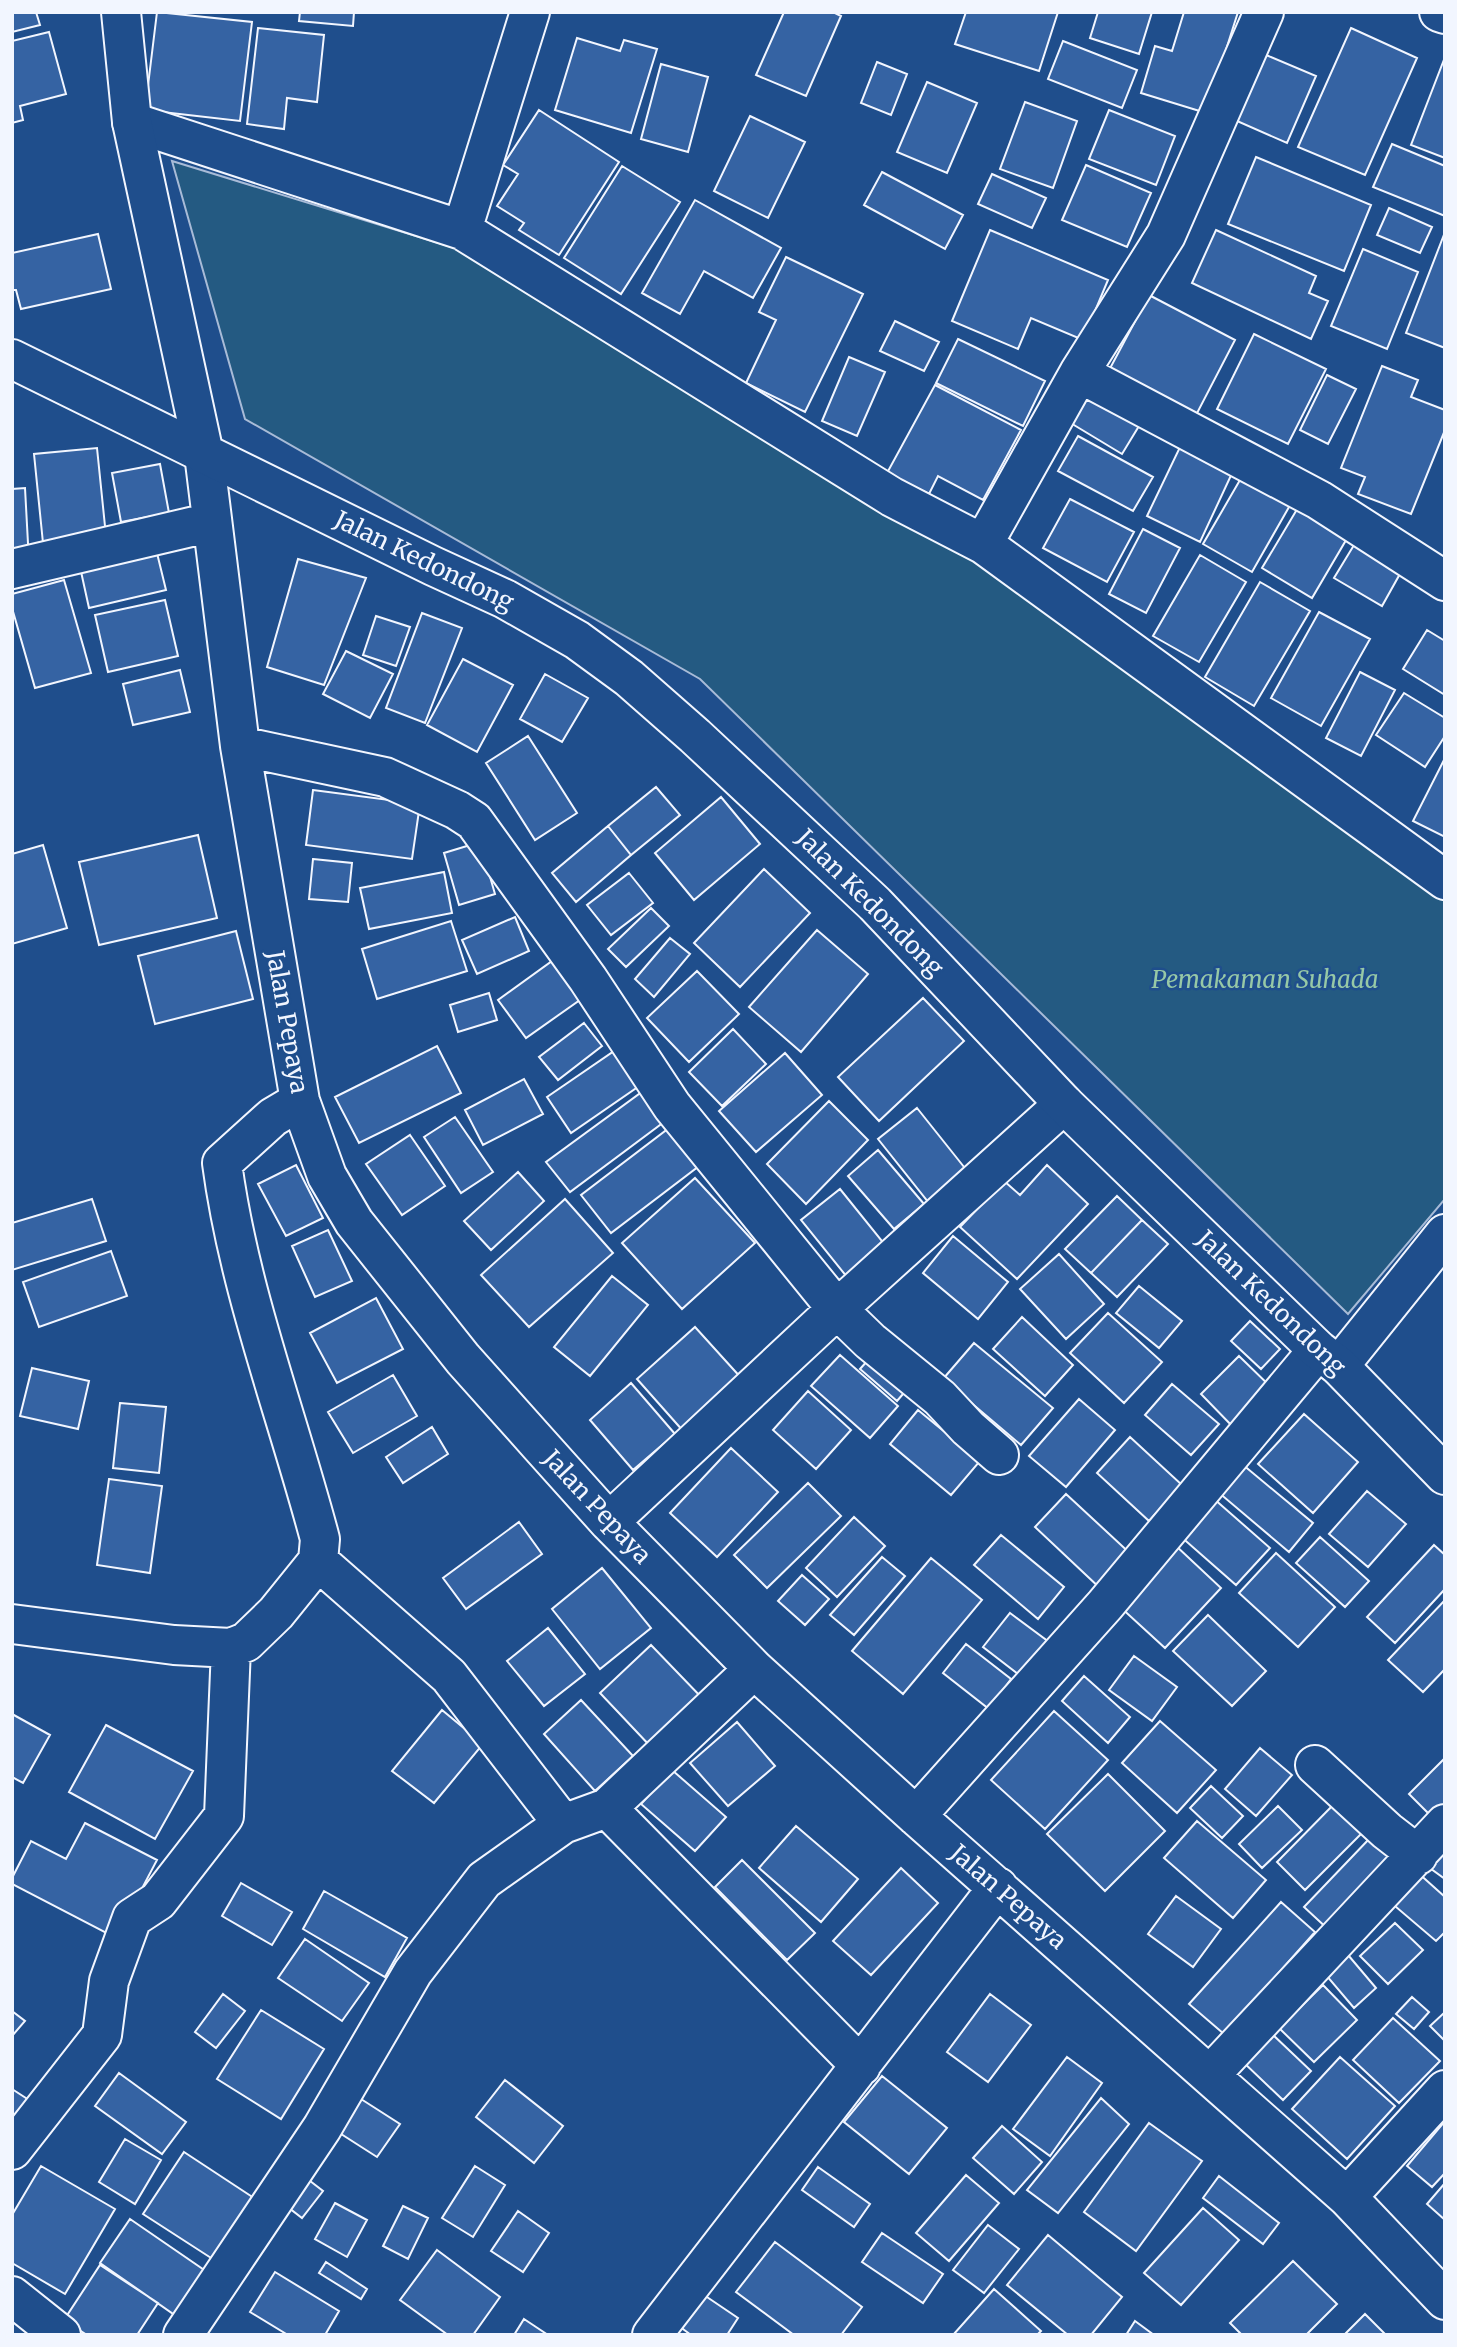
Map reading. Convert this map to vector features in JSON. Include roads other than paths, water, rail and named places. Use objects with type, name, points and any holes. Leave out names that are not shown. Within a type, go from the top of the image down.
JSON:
[{"type":"street","name":"Jalan Pepaya","points":[[121,12],[132,122],[204,454],[240,746],[300,1101],[327,1176],[354,1222],[463,1359],[609,1522],[754,1669],[1348,2197],[1445,2300]]},
{"type":"street","points":[[462,230],[530,12]]},
{"type":"street","points":[[983,544],[1079,373],[1166,235],[1264,12]]},
{"type":"street","points":[[1439,12],[1445,14]]},
{"type":"street","points":[[132,122],[462,230],[892,497],[983,544],[1445,880]]},
{"type":"street","name":"Jalan Kedondong","points":[[12,359],[505,599],[588,647],[629,678],[875,904],[1064,1104],[1328,1358],[1445,1475]]},
{"type":"street","points":[[1079,373],[1319,500],[1445,581]]},
{"type":"street","points":[[12,569],[212,522]]},
{"type":"street","points":[[240,746],[386,777],[457,810],[474,821],[588,979],[672,1107],[837,1309],[870,1341],[940,1398],[968,1428],[999,1455]]},
{"type":"street","points":[[12,1624],[174,1645],[231,1648],[246,1642],[261,1631],[318,1561],[320,1539],[256,1320],[226,1194],[222,1163],[274,1117],[300,1101]]},
{"type":"street","points":[[609,1522],[837,1309],[1064,1104]]},
{"type":"street","points":[[916,1815],[1328,1358],[1445,1234]]},
{"type":"street","points":[[318,1561],[449,1676],[563,1824]]},
{"type":"street","points":[[12,2150],[102,2035],[109,1981],[132,1918],[158,1901],[224,1816],[231,1648]]},
{"type":"street","points":[[183,2335],[322,2128],[413,1972],[484,1880],[563,1824],[607,1808],[754,1669]]},
{"type":"street","points":[[1315,1765],[1387,1831],[1418,1855]]},
{"type":"street","points":[[607,1808],[861,2066]]},
{"type":"street","points":[[1210,2075],[1445,1824]]},
{"type":"street","points":[[652,2335],[998,1887]]},
{"type":"street","points":[[1348,2197],[1445,2090]]},
{"type":"street","points":[[12,2296],[61,2335]]},
{"type":"park label","name":"Pemakaman Suhada","points":[[1265,980]]}]
